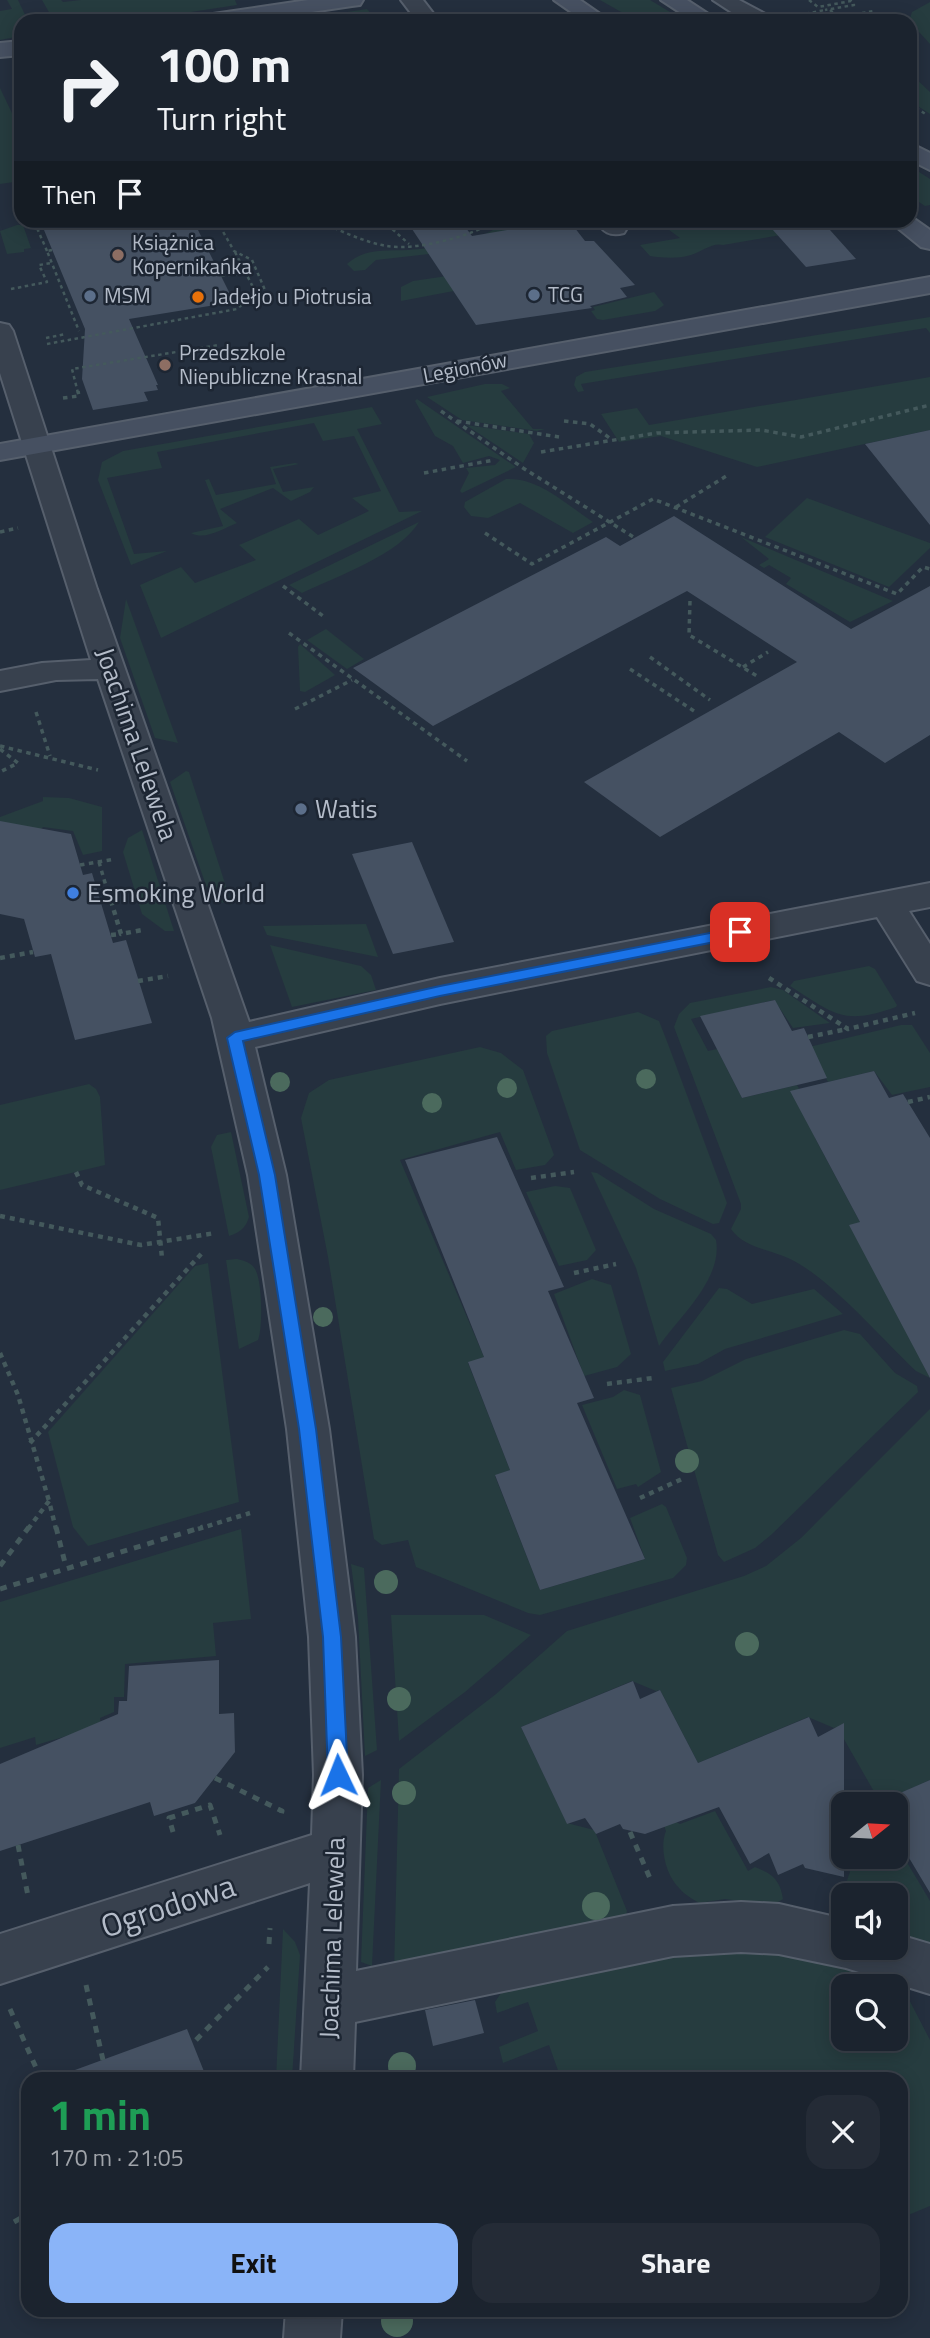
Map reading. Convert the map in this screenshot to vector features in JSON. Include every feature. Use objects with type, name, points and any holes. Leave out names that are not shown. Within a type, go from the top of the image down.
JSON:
[{"type":"street","points":[[255,14],[352,0]]},
{"type":"street","points":[[412,0],[423,14]]},
{"type":"street","points":[[565,0],[588,14]]},
{"type":"street","points":[[672,0],[696,14]]},
{"type":"street","points":[[724,0],[749,14]]},
{"type":"street","points":[[911,228],[930,242]]},
{"type":"street","name":"Legionów","points":[[0,452],[930,285]]},
{"type":"street","name":"Joachima Lelewela","points":[[0,331],[82,589],[235,1038],[267,1175],[308,1429],[332,1637],[338,1775],[327,2072]]},
{"type":"street","points":[[0,681],[53,672],[91,669],[112,671]]},
{"type":"street","points":[[235,1038],[440,991],[930,895]]},
{"type":"street","points":[[886,903],[930,972]]},
{"type":"street","name":"Ogrodowa","points":[[0,1959],[336,1851]]},
{"type":"street","points":[[331,2001],[383,1993],[673,1931],[779,1928],[831,1941]]},
{"type":"street","points":[[899,1960],[930,1969]]},
{"type":"street","points":[[312,2338],[314,2317]]},
{"type":"path","points":[[809,0],[818,7],[837,4]]},
{"type":"path","points":[[809,0],[820,11]]},
{"type":"path","points":[[804,14],[820,11],[827,10],[854,5],[851,1],[822,8],[827,10],[833,14]]},
{"type":"path","points":[[853,14],[874,10]]},
{"type":"path","points":[[37,228],[79,331]]},
{"type":"path","points":[[221,228],[257,295]]},
{"type":"path","points":[[338,228],[391,247],[470,234],[487,228]]},
{"type":"path","points":[[391,228],[409,244]]},
{"type":"path","points":[[47,251],[52,250]]},
{"type":"path","points":[[234,251],[252,260],[265,290]]},
{"type":"path","points":[[11,289],[47,282],[39,265],[52,263]]},
{"type":"path","points":[[221,276],[246,273]]},
{"type":"path","points":[[67,302],[73,300]]},
{"type":"path","points":[[46,344],[237,309],[246,302]]},
{"type":"path","points":[[44,338],[66,334]]},
{"type":"path","points":[[59,398],[79,396],[72,369],[219,345]]},
{"type":"path","points":[[541,452],[657,433],[761,430],[801,437],[930,405]]},
{"type":"path","points":[[435,407],[523,468],[635,538]]},
{"type":"path","points":[[456,421],[559,437]]},
{"type":"path","points":[[564,421],[591,422],[611,440]]},
{"type":"path","points":[[424,473],[494,460]]},
{"type":"path","points":[[675,507],[729,475]]},
{"type":"path","points":[[485,533],[532,564],[653,499],[897,594],[923,567],[930,569]]},
{"type":"path","points":[[0,532],[20,528]]},
{"type":"path","points":[[283,586],[323,616]]},
{"type":"path","points":[[690,601],[689,635],[757,676]]},
{"type":"path","points":[[289,633],[467,761]]},
{"type":"path","points":[[743,667],[768,652]]},
{"type":"path","points":[[650,657],[710,701]]},
{"type":"path","points":[[629,668],[694,711]]},
{"type":"path","points":[[295,709],[352,680]]},
{"type":"path","points":[[34,704],[50,756]]},
{"type":"path","points":[[0,747],[50,756],[105,772]]},
{"type":"path","points":[[0,747],[18,763],[0,772]]},
{"type":"path","points":[[80,866],[115,859]]},
{"type":"path","points":[[99,862],[121,934]]},
{"type":"path","points":[[96,885],[106,883]]},
{"type":"path","points":[[111,935],[142,930]]},
{"type":"path","points":[[0,958],[33,952]]},
{"type":"path","points":[[138,981],[178,974]]},
{"type":"path","points":[[769,978],[848,1029]]},
{"type":"path","points":[[808,1037],[916,1013]]},
{"type":"path","points":[[908,1102],[930,1097]]},
{"type":"path","points":[[76,1172],[82,1185],[158,1218],[162,1258]]},
{"type":"path","points":[[531,1178],[575,1172]]},
{"type":"path","points":[[0,1216],[141,1245],[215,1233]]},
{"type":"path","points":[[30,1443],[202,1253]]},
{"type":"path","points":[[574,1273],[616,1264]]},
{"type":"path","points":[[0,1353],[18,1395],[66,1567]]},
{"type":"path","points":[[607,1384],[653,1378]]},
{"type":"path","points":[[640,1498],[682,1479]]},
{"type":"path","points":[[0,1566],[49,1501]]},
{"type":"path","points":[[0,1589],[250,1513]]},
{"type":"path","points":[[215,1778],[282,1811]]},
{"type":"path","points":[[173,1832],[169,1818],[210,1805],[221,1838]]},
{"type":"path","points":[[18,1845],[29,1898],[38,1895]]},
{"type":"path","points":[[196,2040],[268,1967]]},
{"type":"path","points":[[85,1981],[103,2060]]},
{"type":"path","points":[[9,2008],[38,2072]]},
{"type":"path","points":[[14,2222],[21,2218]]},
{"type":"green space","points":[[7,0],[18,0],[25,14],[14,14],[14,37],[0,40],[0,11],[12,9]]},
{"type":"green space","points":[[42,0],[235,0],[237,5],[178,14],[50,14]]},
{"type":"green space","points":[[600,0],[650,0],[673,14],[625,14]]},
{"type":"green space","points":[[930,2],[930,44],[917,30],[917,14],[911,14]]},
{"type":"green space","points":[[367,9],[371,14],[334,14]]},
{"type":"green space","points":[[917,80],[930,92],[930,114],[917,106]]},
{"type":"green space","points":[[0,88],[14,117],[14,182],[0,184]]},
{"type":"green space","points":[[917,171],[930,179],[930,205],[925,206],[917,201]]},
{"type":"green space","points":[[14,226],[24,228],[31,248],[24,249],[24,252],[7,254],[0,231]]},
{"type":"green space","points":[[496,228],[510,228],[533,259],[459,290],[401,301],[401,287],[413,281],[447,276],[438,253],[376,260],[365,270],[354,271],[347,264],[368,253],[447,245],[486,234]]},
{"type":"green space","points":[[666,228],[786,228],[799,232],[715,245],[676,258],[650,256],[640,245],[680,238]]},
{"type":"green space","points":[[654,292],[664,305],[655,311],[603,320],[597,319],[591,311],[595,310],[593,307]]},
{"type":"green space","points":[[930,317],[930,333],[926,328],[581,384],[584,391],[578,392],[574,385],[576,377],[585,372]]},
{"type":"green space","points":[[930,377],[930,430],[757,467],[661,436],[619,442],[601,414],[637,408],[649,425]]},
{"type":"green space","points":[[485,384],[502,384],[510,388],[501,391],[533,429],[545,429],[537,431],[462,420],[427,397]]},
{"type":"green space","points":[[417,399],[516,467],[462,493],[460,491],[469,473],[466,468],[495,465],[500,460],[489,456],[463,463],[453,446],[435,436],[415,401]]},
{"type":"green space","points":[[372,407],[382,424],[357,429],[399,512],[422,511],[161,638],[140,585],[181,567],[195,583],[256,560],[239,545],[299,519],[318,535],[369,511],[352,498],[381,491],[354,436],[323,441],[314,423],[157,452],[162,468],[107,478],[134,554],[167,551],[131,565],[98,480],[102,462],[123,451]]},
{"type":"green space","points":[[466,425],[529,434],[534,443],[523,463]]},
{"type":"green space","points":[[299,464],[273,469],[283,492],[314,487],[310,492],[291,501],[273,488],[220,509],[237,523],[208,535],[191,533],[223,526],[205,480],[209,479],[216,495],[276,484],[270,467]]},
{"type":"green space","points":[[506,479],[530,482],[541,487],[593,522],[573,533],[520,503],[488,518],[471,516],[464,507],[465,502]]},
{"type":"green space","points":[[807,498],[930,543],[930,548],[889,587],[765,537]]},
{"type":"green space","points":[[419,522],[397,545],[349,572],[302,593],[289,585]]},
{"type":"green space","points":[[741,537],[893,601],[850,622],[786,584],[791,578],[769,565],[764,568],[759,565],[769,559]]},
{"type":"green space","points":[[126,599],[178,743],[155,738],[120,638]]},
{"type":"green space","points":[[326,629],[364,659],[347,669],[307,640]]},
{"type":"green space","points":[[300,644],[335,675],[305,692],[300,691]]},
{"type":"green space","points":[[186,771],[189,772],[232,905],[217,901],[209,894],[170,782]]},
{"type":"green space","points":[[43,797],[69,798],[102,807],[102,851],[83,855],[73,831],[43,827],[38,833],[0,835],[0,817],[43,801]]},
{"type":"green space","points":[[142,830],[174,931],[165,931],[142,914],[123,852],[128,838]]},
{"type":"green space","points":[[366,924],[378,957],[267,935],[263,926]]},
{"type":"green space","points":[[270,945],[361,966],[371,975],[376,990],[292,1007]]},
{"type":"green space","points":[[869,966],[875,969],[896,1007],[863,1016],[840,1014],[790,986],[794,981]]},
{"type":"green space","points":[[771,987],[783,990],[830,1023],[793,1028],[774,1000],[691,1019],[708,1051],[717,1049],[742,1098],[797,1085],[825,1135],[815,1138],[860,1222],[930,1378],[916,1371],[820,1278],[788,1258],[743,1240],[731,1229],[741,1204],[674,1027],[679,1014],[690,1003]]},
{"type":"green space","points":[[638,1012],[659,1021],[668,1044],[727,1203],[719,1223],[713,1224],[660,1199],[580,1150],[547,1053],[546,1036],[552,1031]]},
{"type":"green space","points":[[901,1025],[912,1025],[930,1053],[930,1087],[892,1095],[874,1071],[828,1082],[809,1047]]},
{"type":"green space","points":[[480,1047],[501,1053],[523,1070],[554,1155],[545,1165],[516,1170],[500,1132],[400,1160],[484,1357],[468,1363],[510,1470],[495,1476],[540,1590],[645,1559],[630,1518],[662,1504],[666,1507],[687,1558],[686,1565],[673,1578],[540,1615],[528,1613],[416,1567],[408,1540],[382,1545],[374,1539],[328,1257],[301,1118],[309,1093],[329,1080]]},
{"type":"green space","points":[[89,1084],[96,1089],[100,1097],[105,1165],[0,1190],[0,1105]]},
{"type":"green space","points":[[231,1132],[249,1217],[242,1230],[229,1236],[211,1147],[217,1135]]},
{"type":"green space","points":[[591,1172],[597,1173],[654,1209],[711,1234],[716,1240],[713,1269],[706,1283],[659,1346],[636,1268]]},
{"type":"green space","points":[[555,1186],[570,1188],[596,1250],[587,1260],[559,1266],[526,1192]]},
{"type":"green space","points":[[237,1259],[255,1268],[260,1285],[261,1305],[258,1340],[239,1349],[226,1260]]},
{"type":"green space","points":[[208,1263],[239,1502],[88,1546],[73,1527],[48,1432],[195,1266]]},
{"type":"green space","points":[[592,1279],[611,1285],[631,1354],[617,1367],[584,1376],[554,1294]]},
{"type":"green space","points":[[719,1288],[727,1289],[752,1304],[814,1289],[843,1314],[725,1349],[698,1364],[665,1371],[663,1362]]},
{"type":"green space","points":[[844,1330],[860,1334],[895,1373],[917,1386],[918,1392],[771,1535],[755,1548],[724,1562],[718,1555],[671,1388],[702,1381],[746,1359]]},
{"type":"green space","points":[[624,1390],[640,1395],[661,1472],[638,1487],[636,1484],[617,1489],[582,1405],[613,1397]]},
{"type":"green space","points":[[930,1409],[930,1780],[903,1792],[874,1792],[837,1727],[808,1717],[698,1763],[660,1690],[656,1691],[632,1681],[521,1727],[567,1823],[594,1830],[627,1911],[625,1919],[394,1972],[399,1769],[496,1694],[567,1631],[744,1576],[766,1566],[801,1538]]},
{"type":"green space","points":[[241,1529],[251,1619],[213,1623],[216,1656],[125,1664],[124,1697],[114,1697],[114,1712],[100,1718],[101,1726],[36,1745],[35,1737],[0,1748],[0,1602]]},
{"type":"green space","points":[[351,1564],[364,1568],[377,1750],[365,1756],[358,1618]]},
{"type":"green space","points":[[391,1615],[484,1615],[531,1635],[465,1692],[399,1741]]},
{"type":"green space","points":[[381,1780],[372,1966],[361,1962],[368,1788]]},
{"type":"green space","points":[[715,1811],[748,1871],[755,1867],[771,1875],[778,1882],[783,1899],[773,1905],[725,1899],[699,1903],[675,1883],[665,1862],[663,1845],[666,1831],[659,1812],[680,1824]]},
{"type":"green space","points":[[908,1864],[930,1901],[930,1947],[908,1940],[908,1883],[846,1883],[848,1869],[908,1869]]},
{"type":"green space","points":[[283,1929],[295,1942],[300,1955],[292,2072],[276,2072]]},
{"type":"green space","points":[[739,1941],[876,1974],[831,1974],[831,2051],[908,2051],[908,1998],[930,2040],[930,2206],[908,2215],[908,2072],[559,2072],[549,2045],[503,2063],[499,2047],[538,2031],[528,2002],[497,2013],[495,2002],[501,1993]]},
{"type":"building","points":[[197,228],[234,302],[129,319],[158,390],[144,392],[148,401],[93,410],[82,379],[85,329],[44,230]]},
{"type":"building","points":[[411,228],[466,228],[472,236],[519,228],[575,228],[585,241],[594,241],[635,285],[620,288],[627,297],[590,306],[592,308],[476,325]]},
{"type":"building","points":[[771,228],[828,228],[856,259],[806,267]]},
{"type":"building","points":[[930,430],[930,525],[865,444]]},
{"type":"building","points":[[674,516],[851,629],[930,586],[930,735],[885,763],[839,732],[660,837],[584,782],[797,662],[687,591],[433,726],[353,668],[606,537],[620,546]]},
{"type":"building","points":[[0,821],[71,834],[83,875],[92,873],[113,943],[126,940],[152,1023],[75,1040],[51,954],[35,957],[24,919],[0,914]]},
{"type":"building","points":[[412,842],[454,942],[393,954],[352,854]]},
{"type":"building","points":[[775,1000],[792,1031],[804,1028],[827,1078],[742,1098],[700,1016]]},
{"type":"building","points":[[874,1071],[889,1098],[903,1094],[930,1138],[930,1378],[849,1225],[860,1222],[790,1091]]},
{"type":"building","points":[[497,1137],[564,1287],[548,1291],[594,1398],[577,1403],[645,1559],[540,1590],[495,1475],[510,1470],[468,1362],[484,1357],[405,1160]]},
{"type":"building","points":[[219,1660],[219,1714],[234,1713],[235,1752],[195,1803],[154,1816],[150,1802],[0,1851],[0,1764],[118,1714],[119,1701],[127,1701],[129,1666]]},
{"type":"building","points":[[633,1681],[640,1699],[660,1690],[698,1763],[809,1717],[818,1737],[844,1723],[844,1792],[831,1792],[831,1869],[844,1869],[844,1877],[805,1868],[803,1864],[778,1875],[769,1853],[750,1864],[719,1807],[645,1834],[623,1829],[620,1824],[596,1834],[585,1818],[567,1824],[521,1727]]},
{"type":"building","points":[[930,1780],[930,1893],[908,1856],[908,1792],[902,1792]]},
{"type":"building","points":[[475,2000],[484,2033],[433,2046],[425,2010]]},
{"type":"building","points":[[187,2029],[204,2072],[69,2072]]},
{"type":"place","name":"Książnica Kopernikańka","points":[[118,255]]},
{"type":"place","name":"TCG","points":[[534,295]]},
{"type":"place","name":"MSM","points":[[90,296]]},
{"type":"place","name":"Jadełjo u Piotrusia","points":[[198,297]]},
{"type":"place","name":"Przedszkole Niepubliczne Krasnal","points":[[165,365]]},
{"type":"place","name":"Watis","points":[[301,809]]},
{"type":"place","name":"Esmoking World","points":[[73,893]]},
{"type":"route","points":[[338,1775],[332,1637],[308,1429],[267,1175],[235,1038],[440,991],[740,932]]}]
